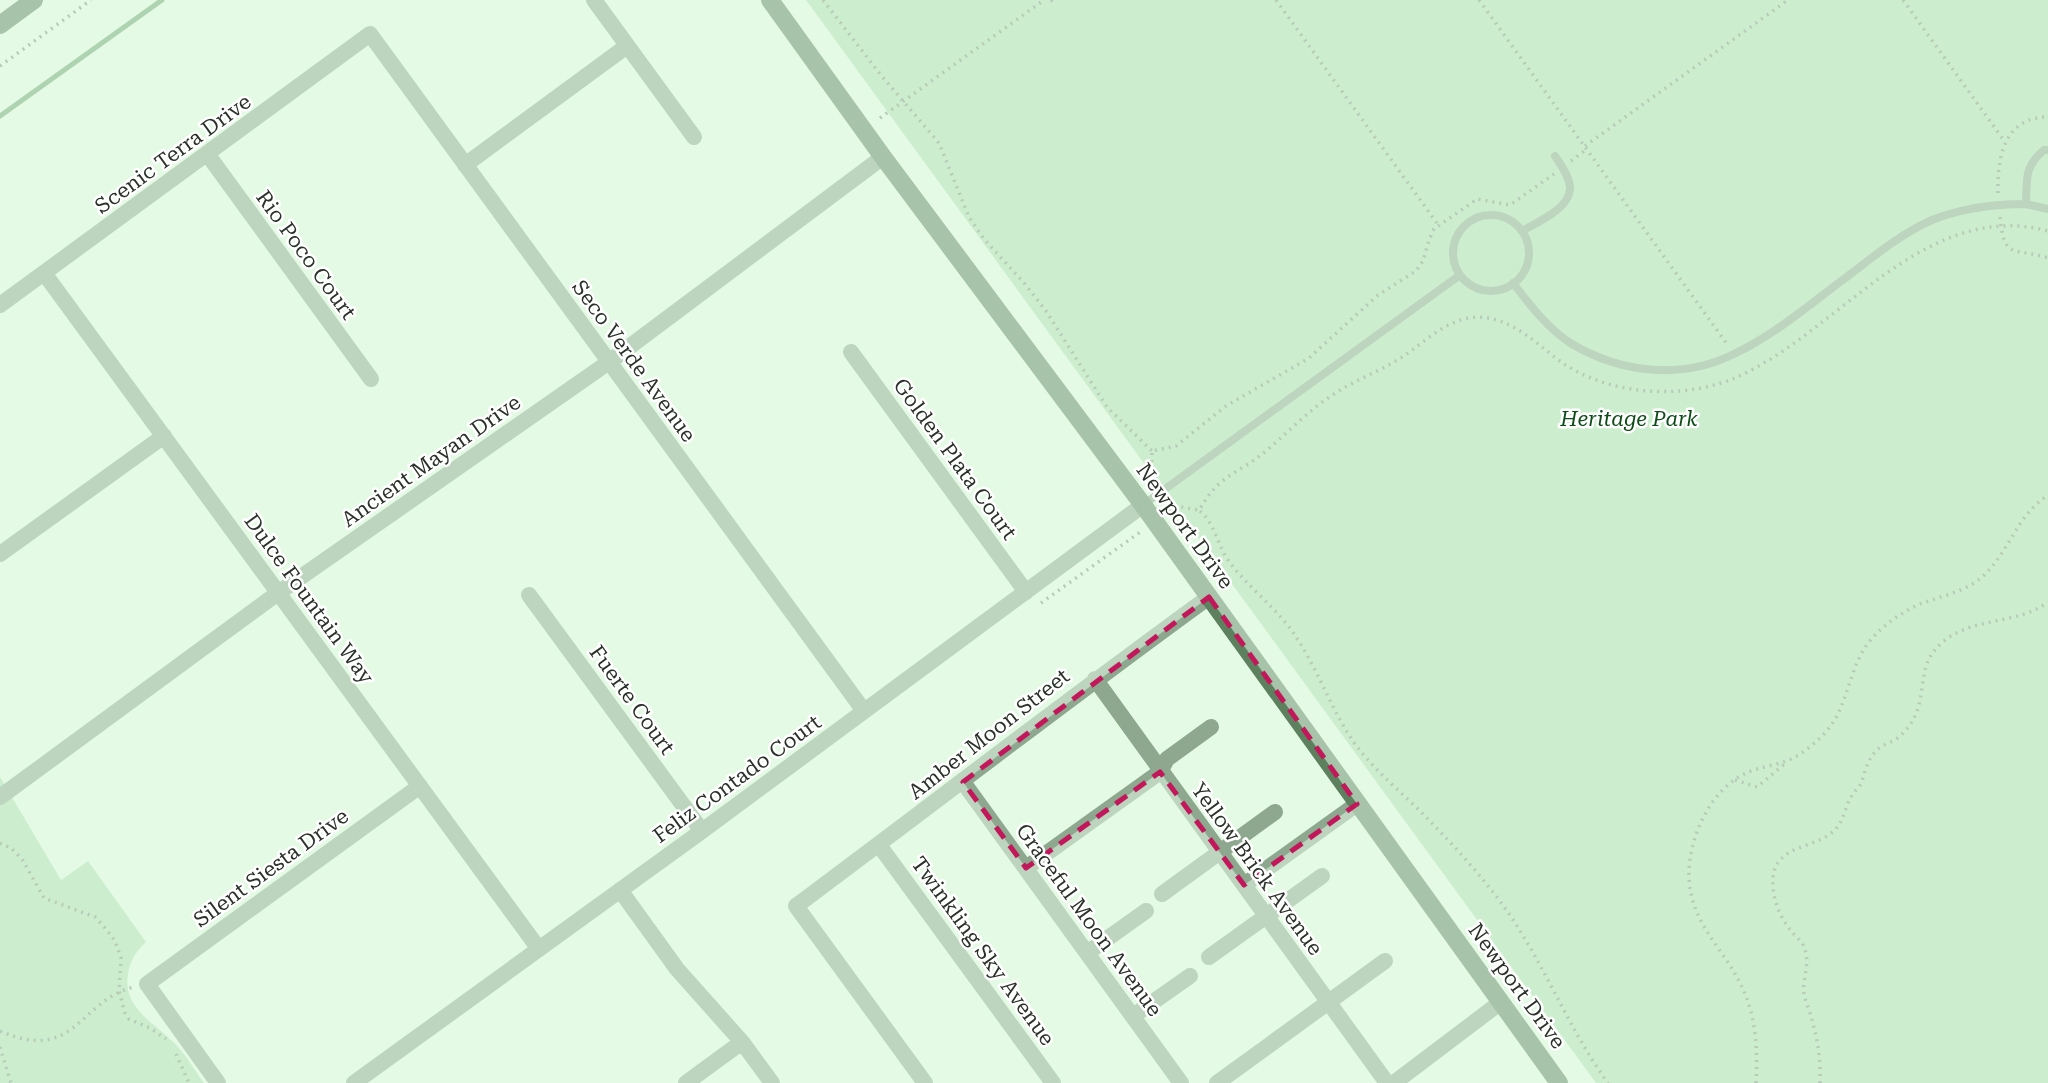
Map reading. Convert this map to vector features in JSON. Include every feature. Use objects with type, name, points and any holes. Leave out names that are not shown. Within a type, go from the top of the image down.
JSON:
[{"type":"street","points":[[0,24],[34,0]]},
{"type":"street","points":[[594,0],[694,136]]},
{"type":"street","name":"Newport Drive","points":[[770,0],[883,157],[1143,505],[1559,1083]]},
{"type":"street","name":"Scenic Terra Drive","points":[[0,305],[370,34]]},
{"type":"street","name":"Seco Verde Avenue","points":[[370,34],[864,711]]},
{"type":"street","points":[[465,165],[627,46]]},
{"type":"street","name":"Rio Poco Court","points":[[208,155],[371,379]]},
{"type":"street","name":"Ancient Mayan Drive","points":[[0,797],[278,593],[609,362],[883,157]]},
{"type":"street","name":"Dulce Fountain Way","points":[[44,273],[539,949]]},
{"type":"street","name":"Golden Plata Court","points":[[851,352],[1026,592]]},
{"type":"street","points":[[0,554],[163,436]]},
{"type":"street","name":"Feliz Contado Court","points":[[354,1083],[702,831],[1143,505]]},
{"type":"street","name":"Fuerte Court","points":[[529,595],[702,831]]},
{"type":"street","name":"Amber Moon Street","points":[[925,1083],[796,906],[963,782],[1095,679],[1209,597]]},
{"type":"street","name":"Yellow Brick Avenue","points":[[1095,679],[1387,1083]]},
{"type":"street","points":[[1026,868],[1160,772],[1167,758],[1211,727]]},
{"type":"street","name":"Graceful Moon Avenue","points":[[963,782],[1181,1083]]},
{"type":"street","name":"Silent Siesta Drive","points":[[218,1083],[146,984],[420,786]]},
{"type":"street","points":[[1244,885],[1357,804]]},
{"type":"street","points":[[1163,894],[1275,812]]},
{"type":"street","name":"Twinkling Sky Avenue","points":[[878,845],[1053,1083]]},
{"type":"street","points":[[1209,957],[1322,876]]},
{"type":"street","points":[[620,890],[677,969],[742,1042],[772,1083]]},
{"type":"street","points":[[1087,953],[1146,911]]},
{"type":"street","points":[[1217,1083],[1385,961]]},
{"type":"street","points":[[1133,1016],[1190,976]]},
{"type":"street","points":[[1394,1083],[1501,1002]]},
{"type":"street","points":[[686,1083],[742,1042]]},
{"type":"lane","points":[[2026,204],[2028,169],[2033,159],[2043,150],[2048,150]]},
{"type":"lane","points":[[1522,231],[1564,202],[1570,188],[1555,156]]},
{"type":"lane","points":[[1513,283],[1541,317],[1570,343],[1601,359],[1636,369],[1668,371],[1714,363],[1736,354],[1778,328],[1904,235],[1932,220],[1986,206],[2026,204],[2048,209]]},
{"type":"lane","points":[[1492,215],[1503,217],[1522,231],[1529,256],[1526,268],[1513,283],[1497,290],[1484,290],[1472,286],[1460,275],[1453,254],[1454,242],[1460,230],[1480,216],[1492,215]]},
{"type":"lane","points":[[1143,505],[1460,275]]},
{"type":"path","points":[[0,66],[90,0]]},
{"type":"path","points":[[823,0],[880,74],[939,143],[969,217],[984,239],[1025,284],[1046,312],[1107,407],[1152,452],[1151,476]]},
{"type":"path","points":[[1051,0],[1055,5]]},
{"type":"path","points":[[1276,0],[1439,226]]},
{"type":"path","points":[[1479,0],[1727,344]]},
{"type":"path","points":[[1152,452],[1176,446],[1226,406],[1309,358],[1368,303],[1416,271],[1423,261],[1434,229],[1477,199],[1510,205],[1788,0]]},
{"type":"path","points":[[1903,0],[2005,142]]},
{"type":"path","points":[[880,118],[1042,1]]},
{"type":"path","points":[[1998,193],[1997,171],[2005,142],[2026,120],[2048,117]]},
{"type":"path","points":[[1999,215],[2001,236],[2007,246],[2017,253],[2048,258]]},
{"type":"path","points":[[1199,510],[1220,482],[1263,453],[1320,403],[1401,357],[1432,334],[1460,319],[1485,317],[1511,325],[1567,365],[1584,375],[1607,383],[1643,390],[1693,389],[1729,380],[1758,367],[1926,248],[1943,239],[1976,229],[2001,226],[2048,231]]},
{"type":"path","points":[[1734,779],[1757,787],[1788,760],[1815,742],[1837,717],[1860,654],[1884,625],[1902,612],[1956,592],[1981,578],[1995,563],[2020,520],[2035,503],[2048,495]]},
{"type":"path","points":[[1042,603],[1176,506],[1199,510],[1206,517],[1225,555],[1238,572],[1296,635],[1333,709],[1356,745],[1382,776],[1443,834],[1497,897],[1542,966],[1608,1083]]},
{"type":"path","points":[[1820,1083],[1819,1047],[1804,994],[1806,953],[1804,945],[1781,916],[1775,901],[1774,873],[1778,863],[1795,848],[1820,841],[1836,830],[1876,751],[1894,740],[1910,725],[1918,707],[1924,667],[1944,641],[1972,626],[2039,610],[2048,602]]},
{"type":"path","points":[[1756,1083],[1757,1043],[1752,1013],[1741,984],[1699,920],[1692,899],[1689,876],[1691,851],[1697,830],[1721,791],[1745,773],[1788,760]]},
{"type":"path","points":[[0,843],[11,848],[22,859],[44,898],[95,917],[106,929],[115,941],[121,958],[119,991],[125,1013],[129,1019],[150,1028],[167,1040],[189,1083]]},
{"type":"path","points":[[0,1031],[26,1040],[43,1041],[61,1035],[119,991]]},
{"type":"path","points":[[0,1047],[11,1083]]},
{"type":"highlighted area","points":[[1209,597],[1357,804],[1244,885],[1160,772],[1026,868],[963,782]]},
{"type":"green space","name":"Heritage Park","points":[[806,0],[2048,0],[2048,1083],[1596,1083]]},
{"type":"green space","points":[[0,777],[61,880],[88,861],[146,942],[134,956],[129,969],[130,997],[143,1015],[182,1051],[204,1083],[0,1083]]},
{"type":"waterway","points":[[0,116],[162,0]]}]
